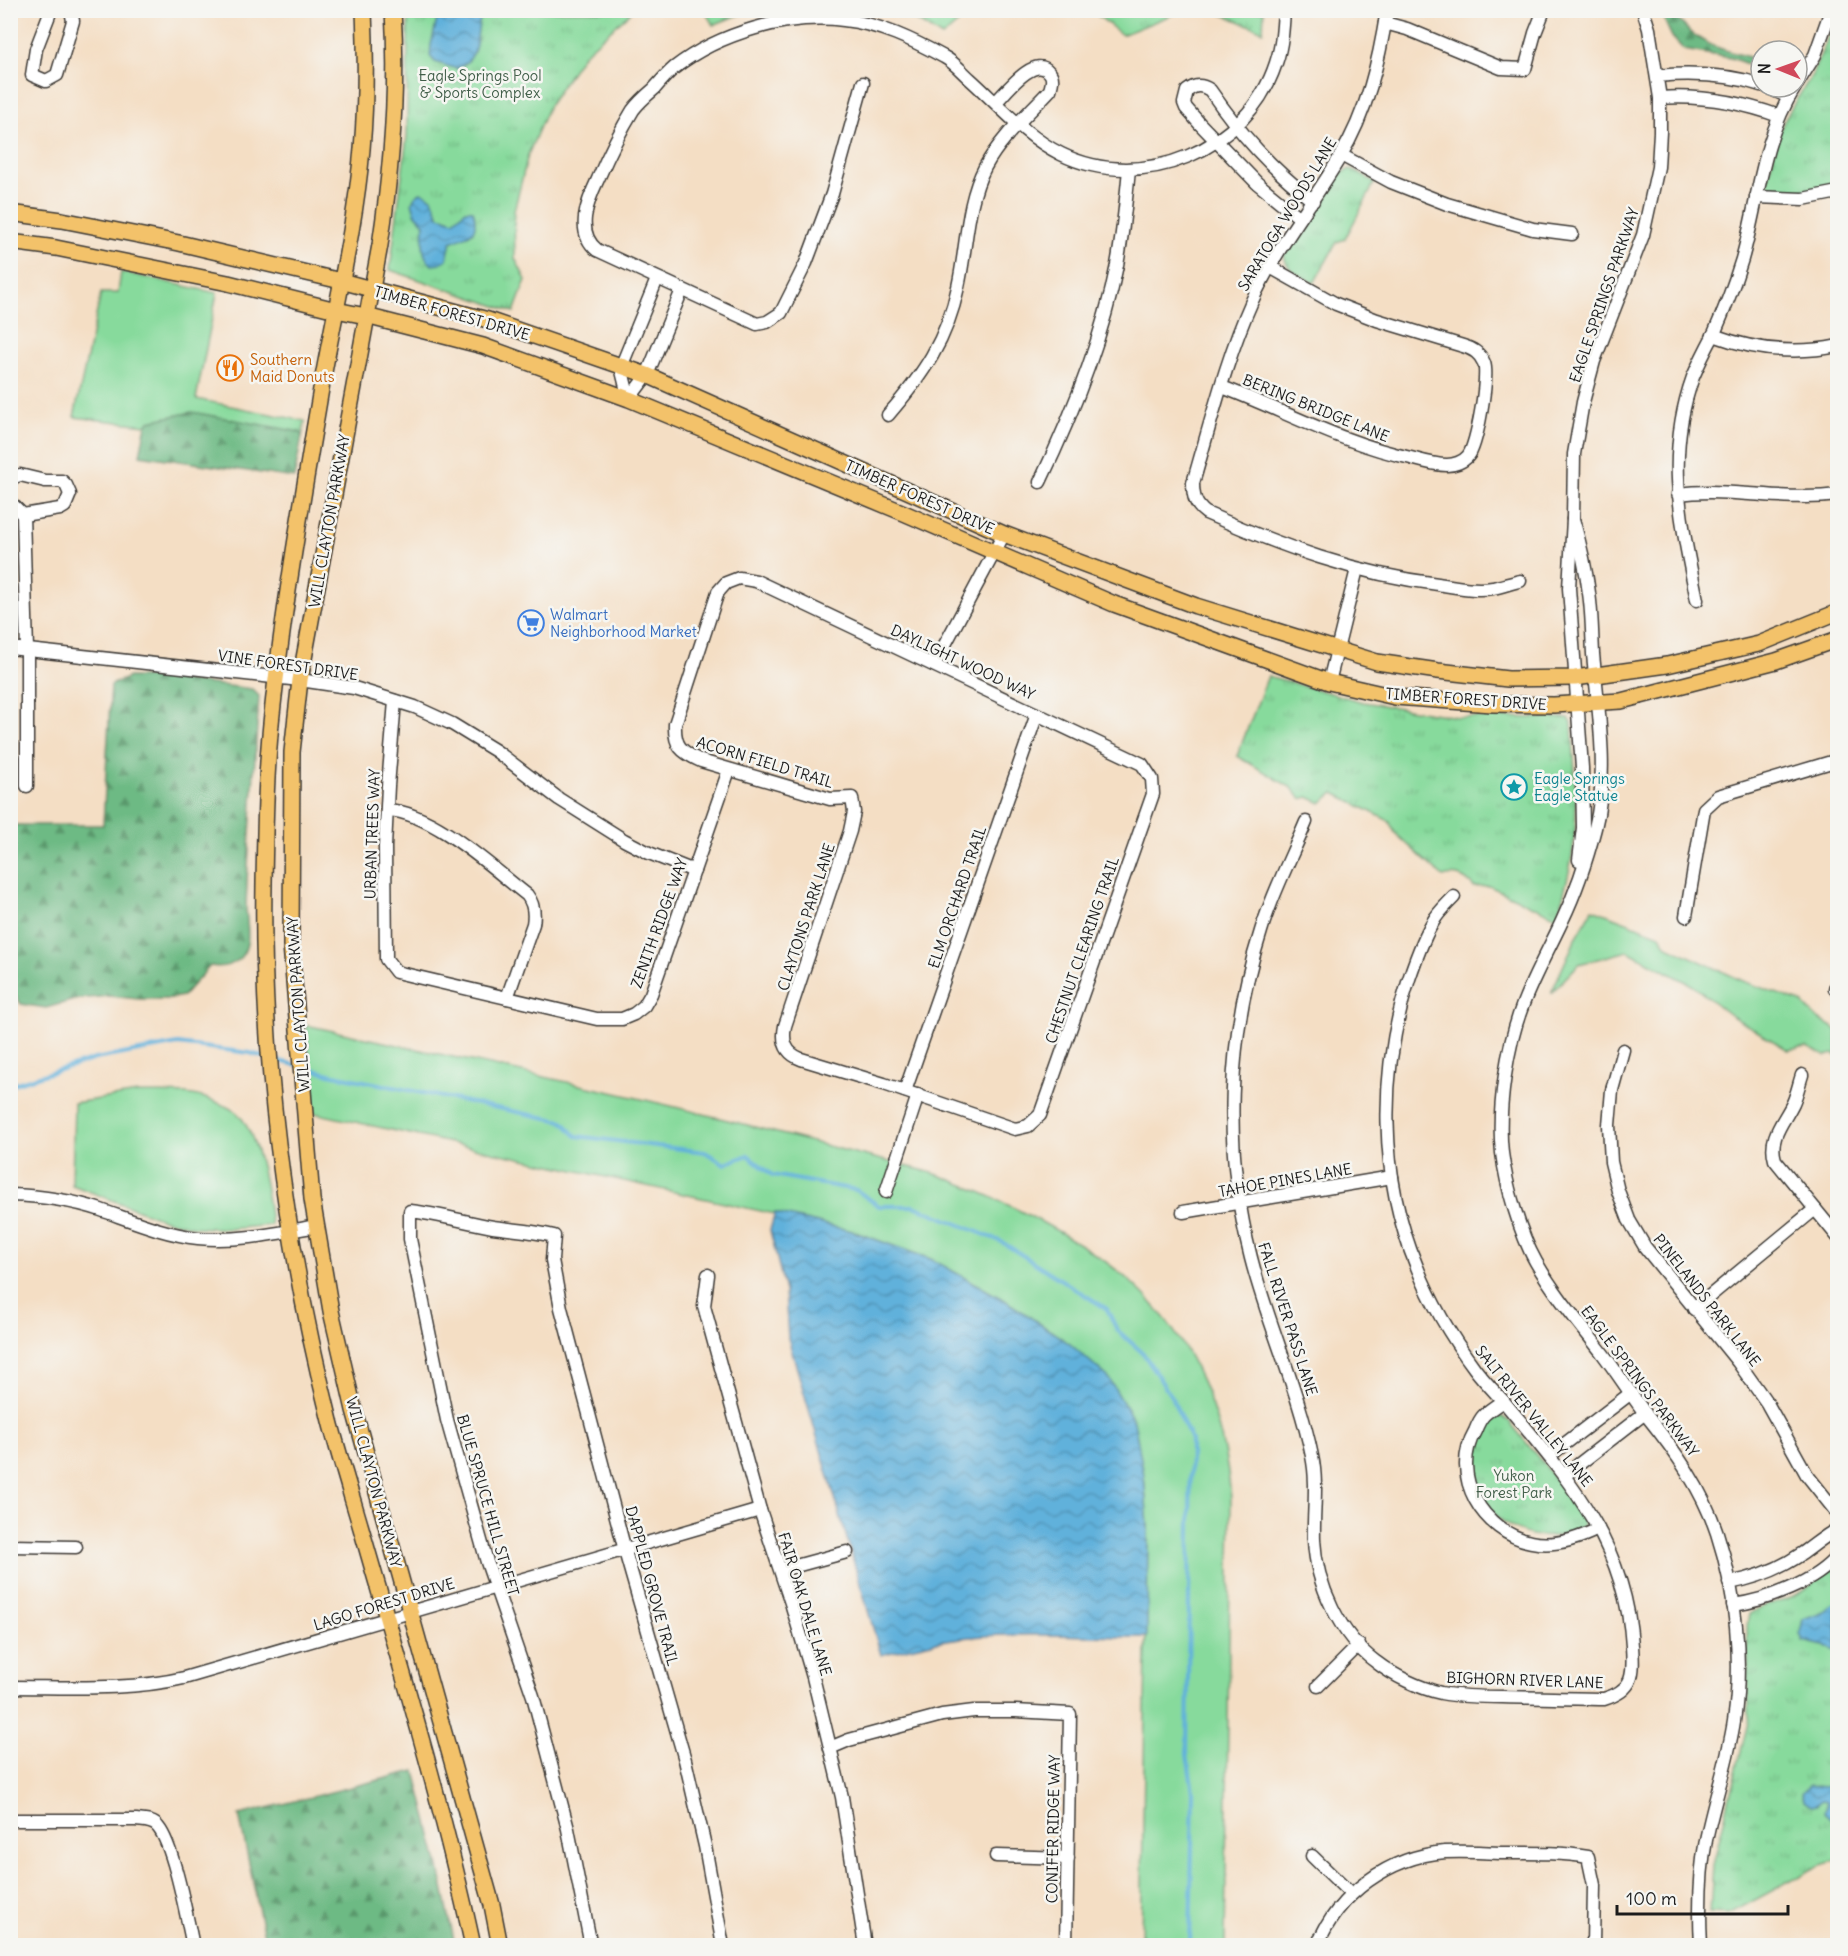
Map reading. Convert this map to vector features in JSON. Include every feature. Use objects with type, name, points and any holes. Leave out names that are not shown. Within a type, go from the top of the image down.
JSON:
[{"type":"main road","name":"WILL CLAYTON PARKWAY","points":[[364,10],[365,75],[362,147],[352,219],[296,534],[273,705],[267,790],[265,938],[269,1036],[272,1079],[291,1230],[306,1312],[336,1442],[444,1820],[473,1946]]},
{"type":"main road","name":"WILL CLAYTON PARKWAY","points":[[393,10],[395,83],[388,190],[372,290],[300,680],[292,752],[291,938],[312,1199],[331,1311],[360,1433],[492,1905],[500,1946]]},
{"type":"main road","name":"TIMBER FOREST DRIVE","points":[[10,213],[62,220],[179,243],[341,281],[488,320],[646,375],[1004,534],[1197,606],[1377,662],[1508,679],[1596,676],[1667,665],[1759,644],[1838,612]]},
{"type":"main road","name":"TIMBER FOREST DRIVE","points":[[10,242],[56,248],[254,289],[483,346],[629,399],[1114,604],[1329,682],[1395,698],[1492,704],[1577,704],[1621,701],[1776,661],[1838,639]]},
{"type":"main road","points":[[265,938],[291,938]]},
{"type":"main road","points":[[336,1442],[360,1433]]},
{"type":"main road","points":[[444,1820],[466,1811]]},
{"type":"street","points":[[51,10],[36,49],[32,75],[46,81],[57,75],[72,21],[71,10]]},
{"type":"street","points":[[863,82],[832,194],[806,263],[781,314],[767,322],[757,324],[657,279],[597,250],[588,243],[583,227],[588,206],[597,181],[634,109],[674,68],[707,46],[764,25],[825,19],[846,20],[888,30],[947,58],[1019,124],[1060,154],[1085,163],[1129,169],[1182,160],[1205,149],[1236,127],[1249,113],[1264,90],[1276,64],[1282,38],[1284,10]]},
{"type":"street","points":[[1386,17],[1407,29],[1500,68],[1525,69],[1544,10]]},
{"type":"street","name":"EAGLE SPRINGS PARKWAY","points":[[1576,888],[1583,828],[1582,768],[1569,588],[1574,519],[1574,454],[1582,402],[1594,361],[1643,235],[1658,167],[1660,98],[1649,29],[1643,10]]},
{"type":"street","points":[[1809,65],[1815,55],[1831,10]]},
{"type":"street","name":"SARATOGA WOODS LANE","points":[[1357,568],[1310,555],[1206,513],[1195,501],[1193,483],[1241,327],[1252,300],[1356,127],[1368,96],[1386,17]]},
{"type":"street","points":[[888,415],[915,384],[940,343],[958,288],[971,209],[984,168],[995,152],[1050,90],[1053,81],[1052,74],[1041,67],[1027,71],[996,102]]},
{"type":"street","points":[[1657,76],[1703,75],[1749,82]]},
{"type":"street","points":[[1300,218],[1257,183],[1186,108],[1187,91],[1198,85],[1210,90],[1236,127],[1272,167],[1313,201]]},
{"type":"street","points":[[1660,98],[1733,101],[1779,116]]},
{"type":"street","points":[[1697,600],[1678,494],[1678,442],[1683,410],[1694,375],[1713,335],[1742,260],[1768,142],[1788,99]]},
{"type":"street","points":[[1341,155],[1391,182],[1447,204],[1533,229],[1572,234]]},
{"type":"street","points":[[1040,482],[1065,432],[1106,311],[1117,265],[1129,169]]},
{"type":"street","points":[[1756,197],[1803,199],[1838,192]]},
{"type":"street","name":"BERING BRIDGE LANE","points":[[1222,387],[1278,409],[1331,434],[1386,453],[1448,465],[1459,463],[1474,446],[1486,378],[1485,366],[1480,356],[1472,349],[1377,320],[1325,298],[1270,267]]},
{"type":"street","points":[[629,399],[621,367],[657,279]]},
{"type":"street","points":[[629,399],[646,375],[682,290]]},
{"type":"street","points":[[1713,335],[1734,343],[1787,352],[1838,346]]},
{"type":"street","points":[[10,481],[20,475],[45,481],[62,481],[70,494],[65,506],[60,509],[23,515]]},
{"type":"street","points":[[1678,494],[1700,491],[1770,497],[1838,495]]},
{"type":"street","points":[[10,502],[23,515],[27,650],[27,786]]},
{"type":"street","name":"EAGLE SPRINGS PARKWAY","points":[[1574,519],[1590,597],[1598,703],[1601,797],[1595,828],[1576,888],[1524,1001],[1514,1032],[1503,1090],[1502,1150],[1508,1185],[1533,1258],[1574,1320],[1668,1441],[1706,1504],[1720,1543],[1733,1605],[1737,1665],[1734,1720],[1702,1866],[1699,1894],[1701,1946]]},
{"type":"street","points":[[934,665],[1004,534]]},
{"type":"street","points":[[1329,682],[1357,568],[1394,578],[1475,589],[1492,588],[1520,580]]},
{"type":"street","name":"DAYLIGHT WOOD WAY","points":[[675,740],[675,723],[718,592],[726,583],[739,578],[756,581],[1142,764],[1152,778],[1153,794]]},
{"type":"street","name":"VINE FOREST DRIVE","points":[[10,648],[300,680],[354,688],[395,700],[452,724],[487,745],[559,799],[624,840],[694,871]]},
{"type":"street","name":"URBAN TREES WAY","points":[[390,967],[384,950],[387,810],[395,700]]},
{"type":"street","name":"ELM ORCHARD TRAIL","points":[[905,1091],[1037,714]]},
{"type":"street","name":"ACORN FIELD TRAIL","points":[[675,740],[685,753],[701,761],[830,799],[852,798]]},
{"type":"street","points":[[1686,916],[1704,809],[1718,796],[1838,760]]},
{"type":"street","name":"ZENITH RIDGE WAY","points":[[390,967],[396,972],[597,1019],[622,1019],[633,1014],[644,1006],[657,981],[729,770]]},
{"type":"street","name":"CHESTNUT CLEARING TRAIL","points":[[918,1095],[1015,1129],[1028,1126],[1040,1115],[1153,794]]},
{"type":"street","name":"CLAYTONS PARK LANE","points":[[852,798],[854,812],[852,825],[785,1026],[785,1045],[791,1054],[801,1059],[905,1091]]},
{"type":"street","points":[[387,810],[401,811],[420,818],[459,842],[532,901],[533,924],[507,998]]},
{"type":"street","name":"FALL RIVER PASS LANE","points":[[1306,822],[1261,929],[1243,994],[1234,1052],[1232,1100],[1232,1137],[1239,1203],[1259,1289],[1304,1419],[1313,1461],[1314,1541],[1321,1585],[1334,1611],[1374,1661],[1418,1686]]},
{"type":"street","name":"SALT RIVER VALLEY LANE","points":[[1454,897],[1436,917],[1414,964],[1394,1034],[1387,1109],[1392,1177],[1402,1224],[1416,1267],[1441,1317],[1475,1370],[1565,1474],[1587,1507],[1614,1559],[1629,1614],[1633,1665],[1628,1686]]},
{"type":"street","name":"PINELANDS PARK LANE","points":[[1623,1050],[1612,1090],[1609,1125],[1611,1162],[1618,1191],[1629,1220],[1645,1247],[1738,1362],[1767,1403],[1807,1475],[1838,1514]]},
{"type":"street","points":[[1802,1075],[1793,1103],[1773,1141],[1772,1151],[1775,1160],[1838,1237]]},
{"type":"street","points":[[886,1192],[918,1095],[905,1091]]},
{"type":"street","name":"TAHOE PINES LANE","points":[[1183,1212],[1392,1177]]},
{"type":"street","points":[[10,1195],[46,1197],[71,1202],[147,1227],[198,1238],[235,1239],[317,1226]]},
{"type":"street","points":[[1694,1309],[1815,1209]]},
{"type":"street","name":"BLUE SPRUCE HILL STREET","points":[[554,1236],[533,1230],[491,1226],[439,1214],[410,1211],[410,1239],[447,1420],[495,1586],[533,1696],[563,1806],[591,1946]]},
{"type":"street","name":"DAPPLED GROVE TRAIL","points":[[554,1236],[552,1260],[561,1308],[696,1803],[723,1946]]},
{"type":"street","name":"FAIR OAK DALE LANE","points":[[708,1275],[704,1306],[760,1510],[781,1570],[813,1677],[830,1748],[844,1809],[865,1946]]},
{"type":"street","points":[[1549,1456],[1631,1393]]},
{"type":"street","points":[[1503,1401],[1483,1416],[1468,1449],[1469,1483],[1479,1507],[1498,1527],[1532,1542],[1561,1542],[1598,1529]]},
{"type":"street","points":[[1565,1474],[1645,1413]]},
{"type":"street","name":"LAGO FOREST DRIVE","points":[[10,1687],[127,1687],[158,1684],[264,1656],[495,1586],[760,1510]]},
{"type":"street","points":[[1729,1583],[1752,1579],[1783,1565],[1804,1553],[1823,1536],[1838,1529]]},
{"type":"street","points":[[10,1546],[76,1547]]},
{"type":"street","points":[[781,1570],[847,1552]]},
{"type":"street","points":[[1733,1605],[1755,1601],[1793,1586],[1817,1572],[1838,1555]]},
{"type":"street","points":[[1318,1686],[1359,1645]]},
{"type":"street","name":"BIGHORN RIVER LANE","points":[[1418,1686],[1441,1693],[1466,1696],[1604,1699],[1619,1694],[1628,1686]]},
{"type":"street","name":"CONIFER RIDGE WAY","points":[[830,1748],[849,1740],[942,1715],[974,1711],[1070,1714],[1066,1946]]},
{"type":"street","points":[[10,1820],[136,1820],[158,1826],[171,1853],[193,1946]]},
{"type":"street","points":[[1317,1946],[1335,1914],[1351,1894],[1369,1879],[1419,1856],[1446,1852],[1562,1853],[1588,1857],[1594,1886],[1593,1946]]},
{"type":"street","points":[[996,1856],[1068,1858]]},
{"type":"street","points":[[1312,1856],[1351,1894]]},
{"type":"green space","points":[[972,10],[942,37],[917,21],[881,11]]},
{"type":"green space","name":"Eagle Springs Pool & Sports Complex","points":[[408,11],[632,11],[583,55],[549,105],[528,155],[514,211],[515,258],[526,280],[514,312],[390,270],[407,136]]},
{"type":"green space","points":[[705,11],[748,11],[713,25]]},
{"type":"green space","points":[[1092,11],[1181,11],[1122,35]]},
{"type":"green space","points":[[1214,11],[1264,11],[1263,31]]},
{"type":"green space","points":[[1660,11],[1672,11],[1690,32],[1711,45],[1749,57],[1749,65],[1731,58],[1684,50],[1672,37]]},
{"type":"green space","points":[[1837,16],[1837,184],[1805,192],[1788,193],[1772,190],[1767,181],[1779,132],[1797,99],[1809,99],[1809,80]]},
{"type":"green space","points":[[1350,169],[1375,182],[1345,239],[1337,242],[1314,283],[1291,269],[1287,265],[1284,254],[1339,174]]},
{"type":"green space","points":[[121,272],[217,293],[196,399],[305,421],[302,437],[205,422],[146,425],[74,417],[101,293],[118,293]]},
{"type":"green space","points":[[192,412],[300,432],[302,437],[294,478],[140,455],[146,425],[149,421]]},
{"type":"green space","points":[[1268,676],[1363,702],[1458,717],[1569,718],[1572,723],[1575,770],[1575,833],[1572,858],[1557,917],[1489,886],[1474,887],[1460,877],[1452,875],[1443,877],[1395,833],[1389,821],[1334,793],[1321,803],[1308,797],[1301,799],[1292,788],[1237,756]]},
{"type":"green space","points":[[129,677],[154,677],[252,689],[259,696],[247,880],[248,937],[245,950],[237,961],[230,965],[210,966],[183,996],[167,999],[139,999],[109,996],[78,999],[46,1008],[21,1004],[11,988],[11,825],[103,825],[111,685]]},
{"type":"green space","points":[[1593,909],[1660,935],[1667,946],[1743,981],[1803,1003],[1815,1017],[1837,1030],[1837,1056],[1834,1054],[1825,1056],[1807,1047],[1788,1050],[1730,1015],[1692,985],[1628,951],[1579,964],[1551,993],[1576,938]]},
{"type":"green space","points":[[306,1025],[663,1104],[931,1172],[993,1198],[1043,1223],[1092,1252],[1133,1284],[1173,1330],[1189,1355],[1213,1409],[1227,1468],[1231,1498],[1225,1945],[1141,1945],[1148,1527],[1144,1475],[1070,1344],[1006,1301],[933,1260],[852,1231],[314,1113]]},
{"type":"green space","points":[[138,1093],[198,1096],[236,1112],[246,1125],[257,1152],[265,1183],[271,1225],[229,1229],[194,1227],[162,1219],[72,1185],[74,1103]]},
{"type":"green space","name":"Yukon Forest Park","points":[[1501,1416],[1509,1421],[1583,1513],[1583,1525],[1577,1530],[1570,1534],[1535,1536],[1518,1531],[1503,1522],[1490,1509],[1475,1478],[1474,1460],[1477,1442],[1483,1429],[1492,1420]]},
{"type":"green space","points":[[1837,1563],[1837,1860],[1818,1866],[1729,1914],[1710,1913],[1713,1865],[1749,1718],[1747,1626],[1749,1614],[1803,1591]]},
{"type":"green space","points":[[415,1771],[438,1863],[455,1945],[266,1945],[239,1815]]},
{"type":"water","points":[[439,11],[483,11],[475,50],[466,63],[457,69],[435,62],[430,56]]},
{"type":"water","points":[[421,192],[432,198],[439,216],[454,221],[466,210],[473,210],[474,229],[468,235],[451,242],[447,259],[440,264],[432,265],[425,256],[424,224],[415,213],[412,202]]},
{"type":"water","points":[[775,1213],[852,1231],[933,1260],[1006,1301],[1070,1344],[1108,1377],[1134,1421],[1144,1475],[1148,1527],[1147,1637],[1037,1635],[971,1637],[881,1655],[788,1338],[785,1291],[770,1230]]},
{"type":"water","points":[[1837,1600],[1837,1651],[1803,1641],[1800,1633],[1803,1619],[1824,1611]]},
{"type":"water","points":[[1837,1776],[1837,1814],[1835,1818],[1830,1819],[1824,1813],[1827,1801],[1822,1800],[1817,1805],[1811,1806],[1804,1801],[1802,1793],[1809,1785],[1826,1786]]},
{"type":"waterway","points":[[10,1085],[95,1059],[178,1044],[250,1053],[264,1057]]},
{"type":"waterway","points":[[275,1060],[296,1065]]},
{"type":"waterway","points":[[306,1068],[562,1121],[576,1136],[705,1152],[725,1164],[748,1155],[772,1175],[856,1190],[879,1206],[914,1206],[1000,1241],[1107,1309],[1117,1330],[1143,1353],[1172,1398],[1191,1440],[1187,1755],[1193,1791],[1190,1946]]},
{"type":"place","name":"Southern Maid Donuts","points":[[230,368]]},
{"type":"place","name":"Walmart Neighborhood Market","points":[[531,623]]},
{"type":"place","name":"Eagle Springs Eagle Statue","points":[[1514,787]]}]
